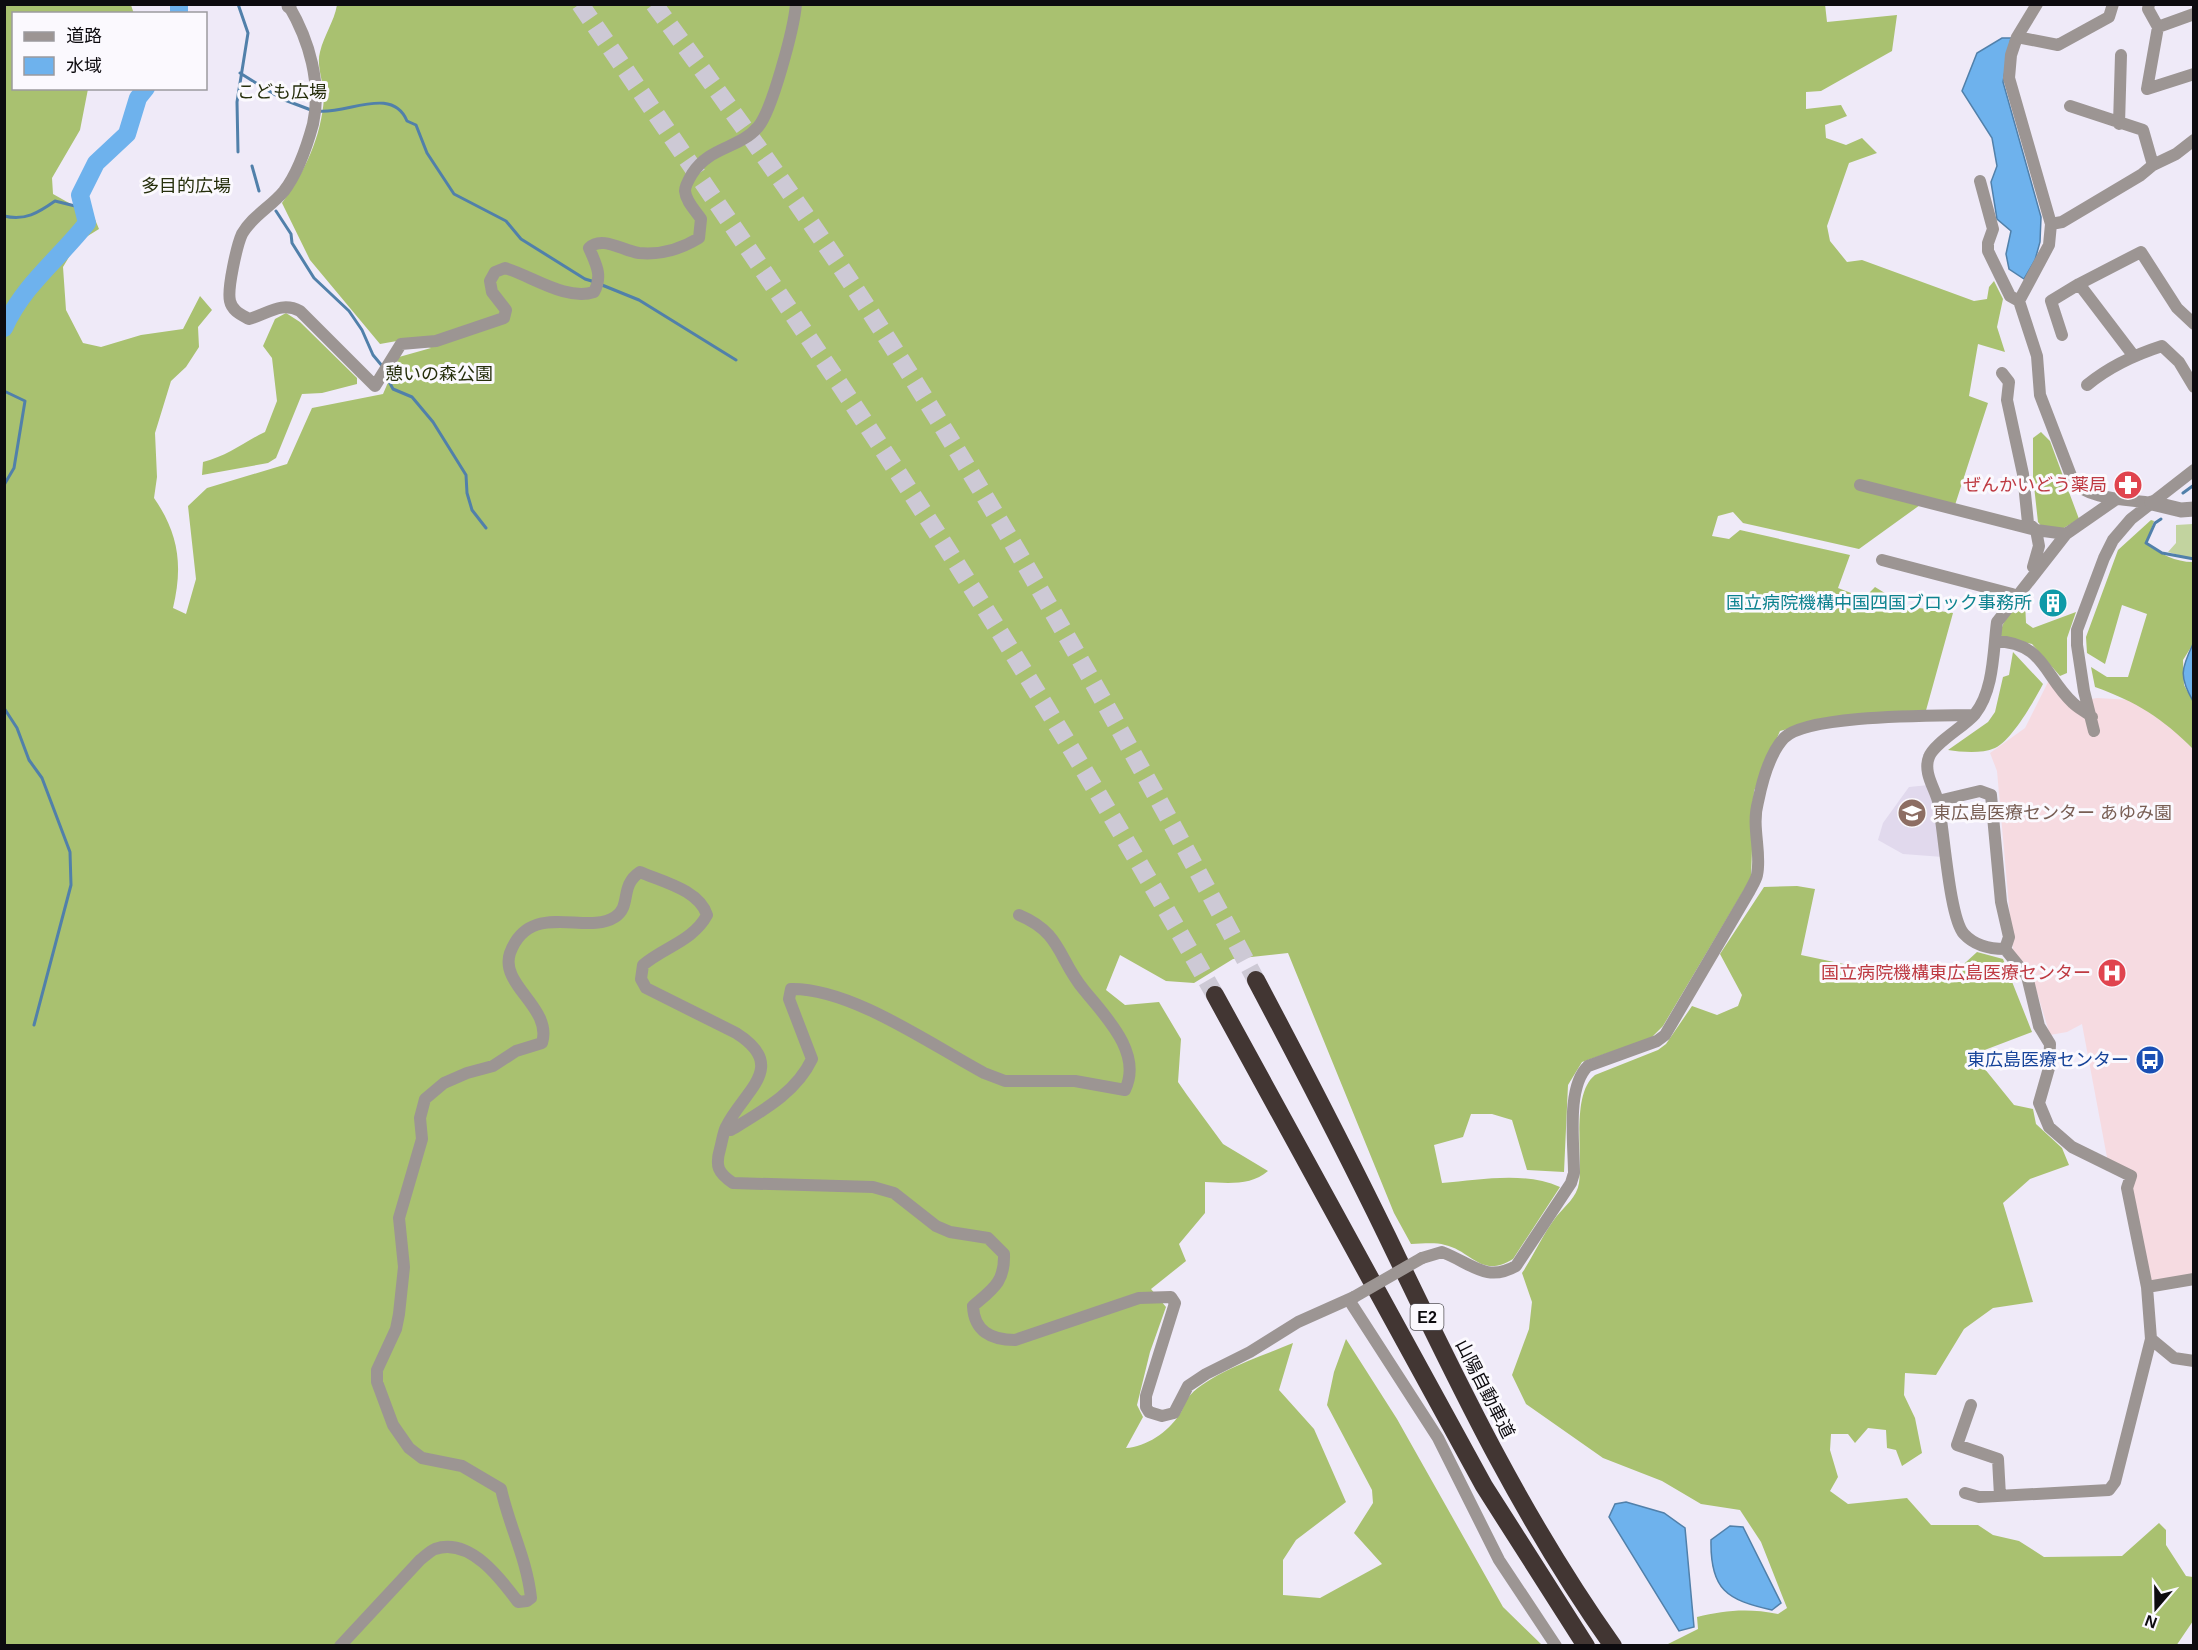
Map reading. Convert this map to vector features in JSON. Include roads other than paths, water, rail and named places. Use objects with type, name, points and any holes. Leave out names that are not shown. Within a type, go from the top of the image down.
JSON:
[{"type":"highway","name":"山陽自動車道","points":[[1256,980],[1336,1133],[1509,1483],[1543,1542],[1613,1646]]},
{"type":"highway","name":"E2","points":[[1215,995],[1484,1486],[1586,1646]]},
{"type":"street","points":[[289,5],[301,27],[313,65],[314,117],[299,161],[284,191],[242,234],[231,283],[230,302],[238,313],[249,319],[278,307],[290,306],[300,311],[375,386],[402,344],[436,341],[504,318],[506,310],[492,292],[490,281],[495,272],[505,268],[583,296],[594,292],[599,284],[599,274],[589,248],[594,243],[603,242],[640,253],[666,252],[699,238],[701,219],[690,205],[686,191],[688,181],[698,165],[714,152],[751,134],[760,125],[785,54],[796,4]]},
{"type":"street","points":[[2019,301],[2046,252],[2051,224],[2009,78],[2011,55],[2017,37],[2037,4]]},
{"type":"street","points":[[2017,37],[2058,45],[2109,17],[2113,4]]},
{"type":"street","points":[[2149,4],[2148,9],[2158,27],[2147,88],[2193,74]]},
{"type":"street","points":[[2158,27],[2193,14]]},
{"type":"street","points":[[2119,124],[2121,54]]},
{"type":"street","points":[[2070,106],[2143,130],[2153,165]]},
{"type":"street","points":[[2051,224],[2062,222],[2141,176],[2153,165],[2176,154],[2193,141]]},
{"type":"street","points":[[1980,181],[1993,229],[1988,251],[2010,296],[2019,301],[2037,356],[2040,395],[2069,474],[2077,487],[2115,500],[2152,503],[2181,510],[2193,509]]},
{"type":"street","points":[[2062,335],[2051,300],[2141,252],[2177,308],[2193,324]]},
{"type":"street","points":[[2079,284],[2133,355]]},
{"type":"street","points":[[2087,385],[2105,370],[2133,355],[2162,346],[2179,362],[2193,387]]},
{"type":"street","points":[[2002,373],[2009,382],[2007,400],[2023,474],[2028,523],[2036,530],[2039,546],[2033,567],[2037,571]]},
{"type":"street","points":[[2094,731],[2084,691],[2077,630],[2113,540],[2131,519],[2193,470]]},
{"type":"street","points":[[1860,485],[2036,530],[2066,534]]},
{"type":"street","points":[[1965,1493],[1979,1497],[2109,1490],[2115,1482],[2151,1339],[2147,1287],[2127,1188],[2131,1176],[2072,1147],[2049,1127],[2039,1103],[2049,1068],[2050,1044],[2039,1026],[2027,976],[2005,950],[1989,949],[1962,933],[1950,893],[1938,801],[1927,768],[1930,755],[1974,715],[1986,698],[1997,622],[2066,534],[2115,500]]},
{"type":"street","points":[[1882,560],[2012,594],[2016,598]]},
{"type":"street","points":[[1995,641],[2009,642],[2036,653],[2072,703],[2092,717]]},
{"type":"street","points":[[339,1646],[420,1560],[435,1549],[454,1548],[475,1558],[494,1569],[518,1602],[527,1602],[531,1598],[529,1579],[501,1488],[462,1466],[422,1458],[409,1448],[393,1425],[377,1382],[379,1363],[396,1329],[399,1314],[404,1267],[399,1218],[422,1139],[420,1118],[425,1100],[444,1083],[467,1073],[493,1066],[516,1051],[542,1043],[545,1034],[544,1022],[508,965],[510,953],[526,931],[553,921],[608,921],[618,916],[624,907],[625,890],[631,879],[640,872],[691,895],[703,903],[707,915],[702,925],[684,940],[655,955],[643,965],[641,979],[646,988],[749,1041],[760,1057],[761,1075],[726,1127],[716,1166],[721,1175],[733,1183],[873,1187],[894,1193],[936,1226],[950,1232],[988,1238],[1004,1254],[1005,1273],[994,1288],[973,1306],[974,1318],[982,1332],[998,1340],[1015,1340],[1139,1298],[1171,1297],[1174,1303],[1148,1383],[1146,1407],[1149,1412],[1162,1416],[1174,1413],[1188,1386],[1206,1374],[1250,1352],[1298,1322],[1351,1299],[1422,1258],[1442,1252],[1488,1274],[1503,1274],[1516,1266],[1571,1183],[1574,1173],[1574,1091],[1581,1072],[1588,1066],[1657,1041],[1665,1035],[1749,892],[1757,874],[1754,822],[1758,801],[1776,748],[1785,736],[1807,727],[1883,718],[1974,715]]},
{"type":"street","points":[[1938,801],[1980,790],[1991,795],[2001,902],[2010,937],[2005,950]]},
{"type":"street","points":[[726,1127],[731,1130],[767,1108],[789,1092],[807,1070],[812,1059],[789,999],[791,989],[821,990],[854,1002],[984,1073],[1005,1081],[1075,1081],[1125,1090],[1131,1079],[1130,1061],[1110,1020],[1084,991],[1063,953],[1039,924],[1019,915]]},
{"type":"street","points":[[2147,1287],[2193,1279]]},
{"type":"street","points":[[1351,1299],[1438,1438],[1498,1560],[1556,1646]]},
{"type":"street","points":[[2151,1339],[2174,1358],[2193,1361]]},
{"type":"street","points":[[1971,1405],[1957,1444],[1998,1459],[2000,1496]]},
{"type":"water","points":[[2002,38],[2011,38],[2003,82],[2041,217],[2040,242],[2035,260],[2024,279],[2009,269],[2006,254],[2011,231],[1997,219],[1991,182],[1997,166],[1992,138],[1962,91],[1977,53]]},
{"type":"water","points":[[2193,644],[2193,701],[2185,685],[2183,673]]},
{"type":"water","points":[[1626,1502],[1664,1513],[1685,1528],[1694,1627],[1679,1631],[1609,1517],[1615,1504]]},
{"type":"water","points":[[1730,1526],[1743,1527],[1781,1603],[1772,1610],[1733,1597],[1718,1581],[1711,1557],[1711,1540]]},
{"type":"waterway","points":[[179,4],[179,12]]},
{"type":"waterway","points":[[238,4],[248,33],[237,102],[238,152]]},
{"type":"waterway","points":[[240,73],[282,99],[311,110]]},
{"type":"waterway","points":[[4,328],[31,285],[87,223],[80,195],[96,163],[127,134],[138,98],[144,90]]},
{"type":"waterway","points":[[318,111],[380,103],[400,110],[407,121],[416,125],[427,153],[454,194],[506,221],[521,239],[585,279],[595,282]]},
{"type":"waterway","points":[[252,166],[259,191]]},
{"type":"waterway","points":[[4,216],[25,217],[55,201],[79,207],[81,203]]},
{"type":"waterway","points":[[276,211],[291,234],[292,243],[314,278],[349,311],[362,330],[373,355],[383,367]]},
{"type":"waterway","points":[[602,285],[639,300],[736,360]]},
{"type":"waterway","points":[[386,376],[393,389],[412,397],[433,422],[466,475],[467,493],[472,510],[486,528]]},
{"type":"waterway","points":[[4,391],[25,401],[14,468],[4,485]]},
{"type":"waterway","points":[[2183,493],[2194,485]]},
{"type":"waterway","points":[[2161,519],[2155,523],[2146,543],[2162,553],[2194,559]]},
{"type":"waterway","points":[[4,708],[17,728],[29,760],[42,778],[70,852],[71,885],[34,1025]]},
{"type":"tunnel","points":[[580,4],[917,502],[1060,730],[1215,995]]},
{"type":"tunnel","points":[[654,4],[801,209],[935,414],[1077,654],[1256,980]]},
{"type":"place","name":"ぜんかいどう薬局","points":[[2128,485]]},
{"type":"place","name":"国立病院機構中国四国ブロック事務所","points":[[2053,603]]},
{"type":"place","name":"東広島医療センター あゆみ園","points":[[1912,813]]},
{"type":"place","name":"国立病院機構東広島医療センター","points":[[2112,973]]},
{"type":"place","name":"東広島医療センター","points":[[2150,1060]]},
{"type":"park label","name":"こども広場","points":[[282,92]]},
{"type":"park label","name":"多目的広場","points":[[186,186]]},
{"type":"park label","name":"憩いの森公園","points":[[439,374]]}]
